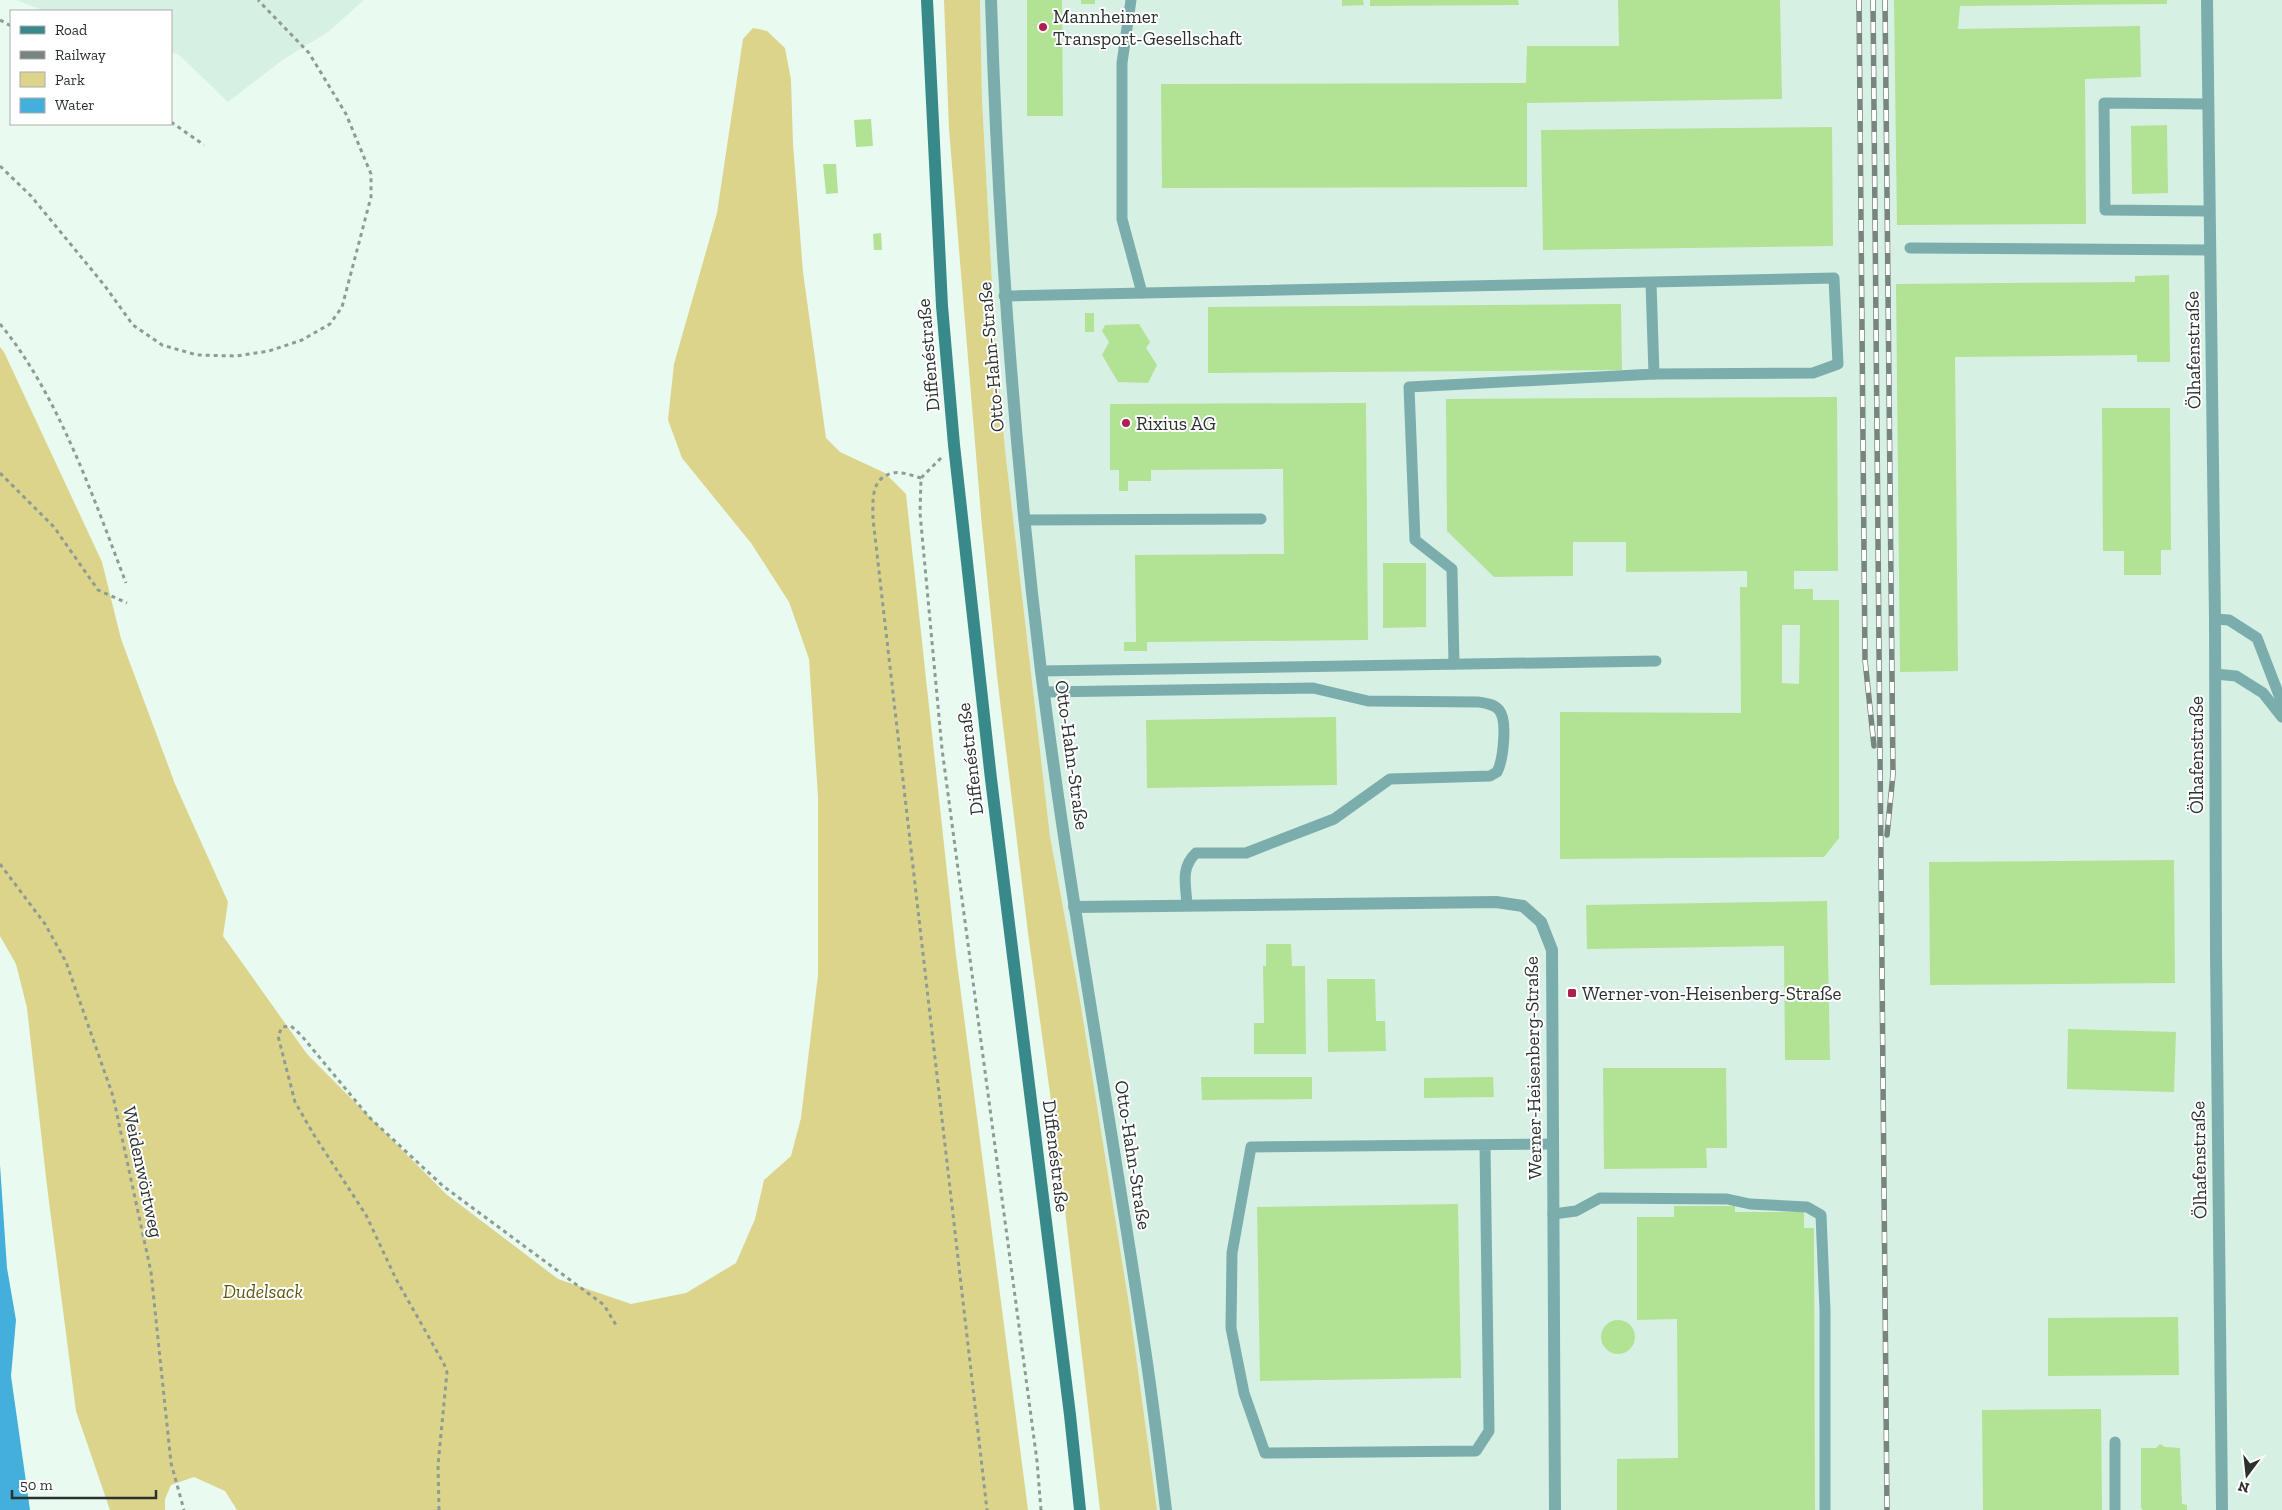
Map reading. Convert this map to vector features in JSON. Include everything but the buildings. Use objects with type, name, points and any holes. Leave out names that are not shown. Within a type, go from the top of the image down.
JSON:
[{"type":"main road","name":"Diffenéstraße","points":[[927,0],[942,306],[954,445],[990,779],[1070,1415],[1080,1510]]},
{"type":"street","name":"Otto-Hahn-Straße","points":[[991,0],[1004,296],[1024,520],[1044,692],[1074,907],[1144,1337],[1166,1510]]},
{"type":"street","name":"Ölhafenstraße","points":[[2207,0],[2215,619],[2216,962],[2222,1510]]},
{"type":"street","name":"Werner-Heisenberg-Straße","points":[[1074,907],[1496,902],[1523,906],[1541,922],[1552,950],[1555,1510]]},
{"type":"lane","points":[[1131,0],[1122,63],[1122,219],[1142,293]]},
{"type":"lane","points":[[2208,104],[2104,104],[2106,210],[2210,212]]},
{"type":"lane","points":[[1910,248],[2210,250]]},
{"type":"lane","points":[[1004,296],[1834,278],[1838,364],[1813,373],[1654,374],[1409,387],[1415,540],[1452,569],[1454,664]]},
{"type":"lane","points":[[1651,283],[1654,374]]},
{"type":"lane","points":[[1024,520],[1261,519]]},
{"type":"lane","points":[[2215,619],[2229,620],[2257,638],[2282,703]]},
{"type":"lane","points":[[1042,671],[1656,661]]},
{"type":"lane","points":[[2215,674],[2236,676],[2256,688],[2263,693],[2282,717]]},
{"type":"lane","points":[[1044,692],[1313,688],[1368,702],[1478,702],[1488,704],[1501,712],[1504,719],[1502,756],[1497,772],[1490,776],[1479,777],[1390,779],[1334,819],[1246,853],[1196,853],[1188,860],[1185,870],[1187,906]]},
{"type":"lane","points":[[1485,1145],[1490,1431],[1476,1450],[1265,1452],[1244,1393],[1231,1328],[1232,1253],[1251,1147],[1553,1144]]},
{"type":"lane","points":[[1553,1214],[1576,1211],[1600,1198],[1610,1198],[1727,1199],[1750,1204],[1807,1207],[1821,1215],[1824,1310],[1825,1510]]},
{"type":"lane","points":[[2115,1442],[2115,1510]]},
{"type":"path","points":[[0,166],[31,196],[134,324],[162,345],[197,355],[236,356],[269,351],[302,340],[330,324],[342,307],[371,197],[371,174],[346,114],[309,53],[258,0]]},
{"type":"path","points":[[172,123],[204,145]]},
{"type":"path","points":[[0,324],[18,346],[63,426],[126,583]]},
{"type":"path","points":[[954,445],[921,478],[920,513],[942,749],[1037,1461],[1041,1510]]},
{"type":"path","points":[[921,478],[894,472],[879,480],[873,494],[873,520],[987,1510]]},
{"type":"path","points":[[0,473],[54,527],[98,590],[127,603]]},
{"type":"path","name":"Weidenwörtweg","points":[[0,864],[45,924],[66,962],[113,1096],[151,1272],[170,1463],[184,1510]]},
{"type":"path","points":[[439,1510],[438,1465],[447,1372],[396,1279],[366,1215],[314,1136],[295,1102],[278,1036],[282,1027],[291,1026],[301,1035],[369,1117],[442,1186],[604,1305],[616,1325]]},
{"type":"shaded area","points":[[16,0],[364,0],[328,32],[281,61],[228,102],[179,55],[172,52],[172,10],[42,10]]},
{"type":"shaded area","points":[[980,0],[2282,0],[2282,1510],[1157,1510],[1129,1304],[1080,1000],[1050,836],[1005,449],[995,338],[982,99]]},
{"type":"green space","points":[[944,0],[980,0],[982,99],[995,338],[1005,449],[1050,836],[1080,1000],[1129,1304],[1157,1510],[1100,1510],[1059,1159],[1028,933],[997,676],[982,527],[949,129]]},
{"type":"green space","name":"Dudelsack","points":[[753,28],[767,31],[785,48],[791,80],[793,144],[803,272],[826,438],[840,452],[885,473],[906,494],[956,955],[1028,1510],[237,1510],[225,1491],[194,1477],[171,1485],[165,1499],[165,1510],[110,1510],[76,1411],[47,1186],[27,1008],[16,964],[0,936],[0,347],[102,562],[121,639],[175,784],[228,902],[223,936],[307,1054],[446,1194],[558,1279],[631,1304],[686,1293],[736,1263],[755,1219],[764,1180],[791,1156],[801,1118],[818,975],[818,797],[809,659],[789,602],[751,543],[682,458],[668,420],[674,364],[717,213],[743,39]]},
{"type":"water","points":[[0,1165],[7,1268],[16,1320],[11,1376],[30,1510],[0,1510]]},
{"type":"railway","points":[[1859,0],[1865,660],[1874,746]]},
{"type":"railway","points":[[1873,0],[1887,1510]]},
{"type":"railway","points":[[1885,0],[1893,774],[1887,835]]},
{"type":"place","name":"Mannheimer Transport-Gesellschaft","points":[[1043,27]]},
{"type":"place","name":"Rixius AG","points":[[1126,423]]},
{"type":"place","name":"Werner-von-Heisenberg-Straße","points":[[1572,993]]}]
